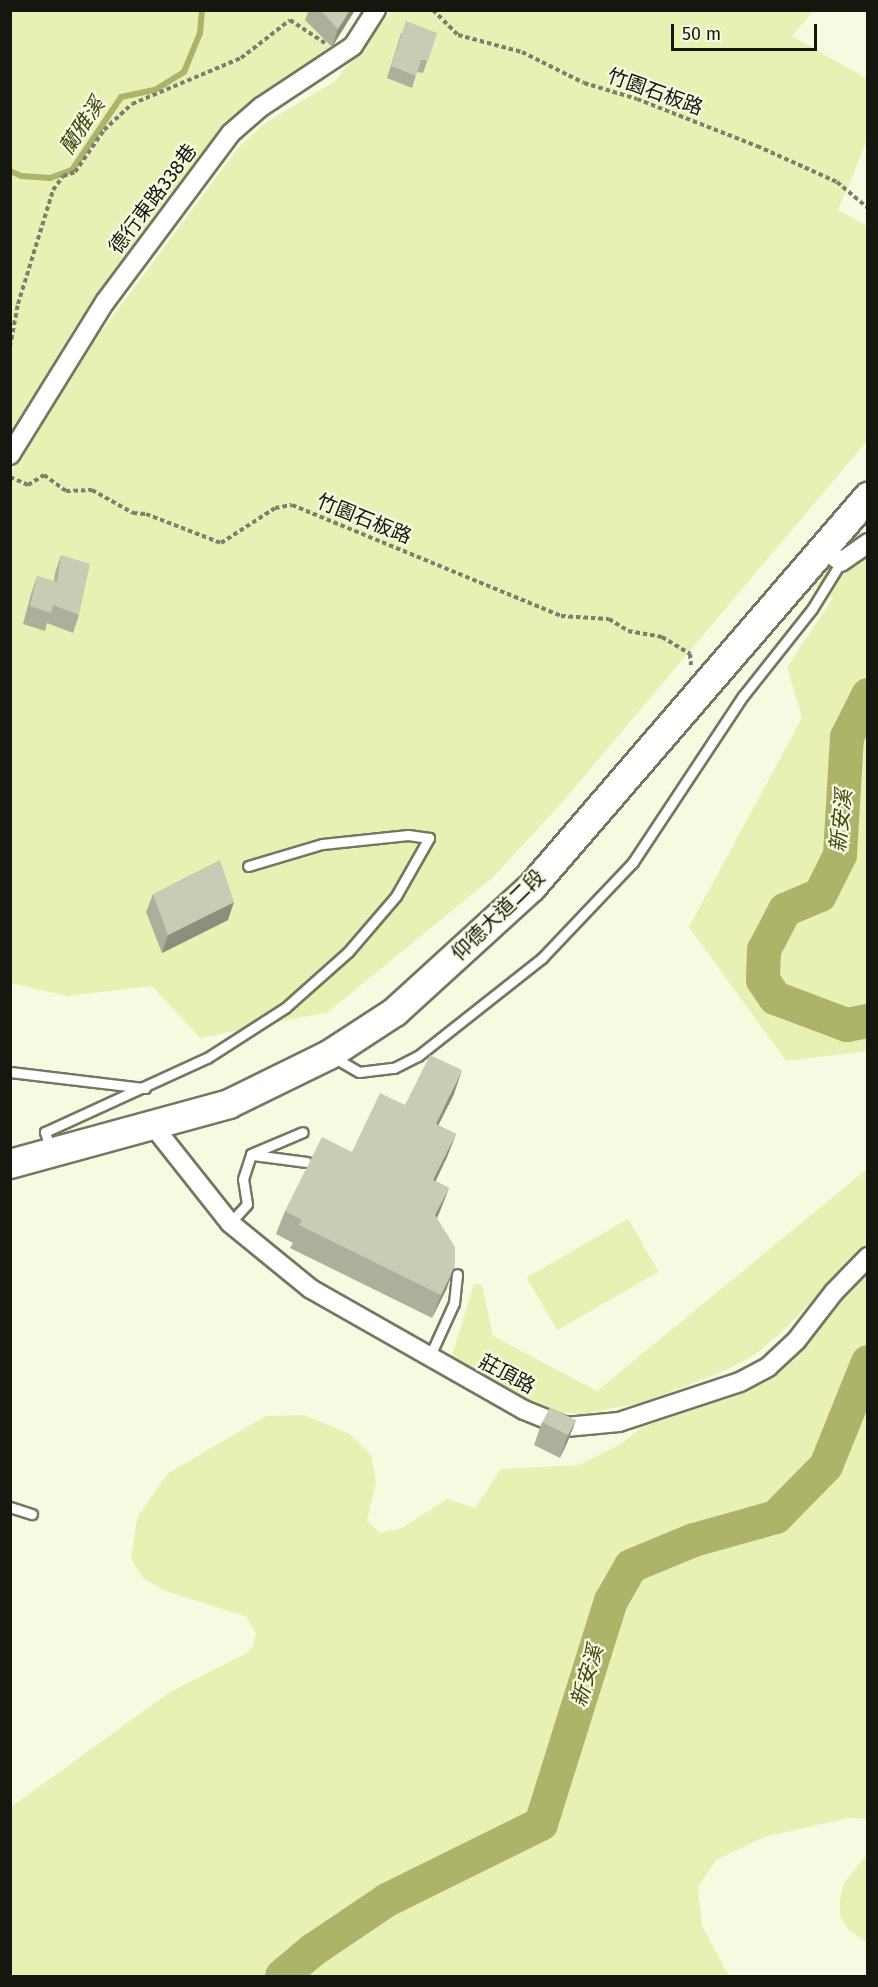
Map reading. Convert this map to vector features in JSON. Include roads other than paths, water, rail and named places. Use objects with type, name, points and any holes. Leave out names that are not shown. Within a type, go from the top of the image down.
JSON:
[{"type":"main road","name":"仰德大道二段","points":[[10,1164],[154,1127],[229,1104],[329,1055],[395,1012],[532,886],[832,555],[867,497]]},
{"type":"street","name":"德行東路338巷","points":[[10,455],[105,302],[231,133],[354,44],[376,10]]},
{"type":"street","points":[[832,555],[867,543]]},
{"type":"street","name":"莊頂路","points":[[154,1127],[230,1223],[311,1289],[524,1410],[566,1427],[619,1422],[740,1382],[768,1367],[796,1341],[834,1292],[867,1257]]},
{"type":"lane","points":[[329,1055],[359,1072],[394,1068],[418,1056],[542,958],[633,862],[743,696],[812,609],[832,555]]},
{"type":"lane","points":[[52,1154],[45,1132],[146,1089],[207,1058],[285,1008],[348,952],[396,896],[429,838],[408,836],[322,844],[248,866]]},
{"type":"lane","points":[[10,1072],[146,1089]]},
{"type":"lane","points":[[230,1223],[247,1204],[243,1179],[251,1154],[303,1132]]},
{"type":"lane","points":[[251,1154],[307,1162]]},
{"type":"lane","points":[[429,1358],[454,1303],[457,1275]]},
{"type":"lane","points":[[10,1507],[32,1514]]},
{"type":"waterway","name":"蘭雅溪","points":[[10,171],[21,176],[50,178],[72,170],[121,97],[155,90],[184,72],[200,33],[202,10]]},
{"type":"waterway","name":"新安溪","points":[[868,695],[847,737],[840,855],[820,895],[785,910],[764,950],[763,980],[775,998],[847,1025],[868,1021]]},
{"type":"waterway","name":"新安溪","points":[[282,1976],[313,1950],[387,1900],[541,1824],[611,1601],[631,1566],[694,1540],[776,1517],[826,1466],[868,1362]]}]
